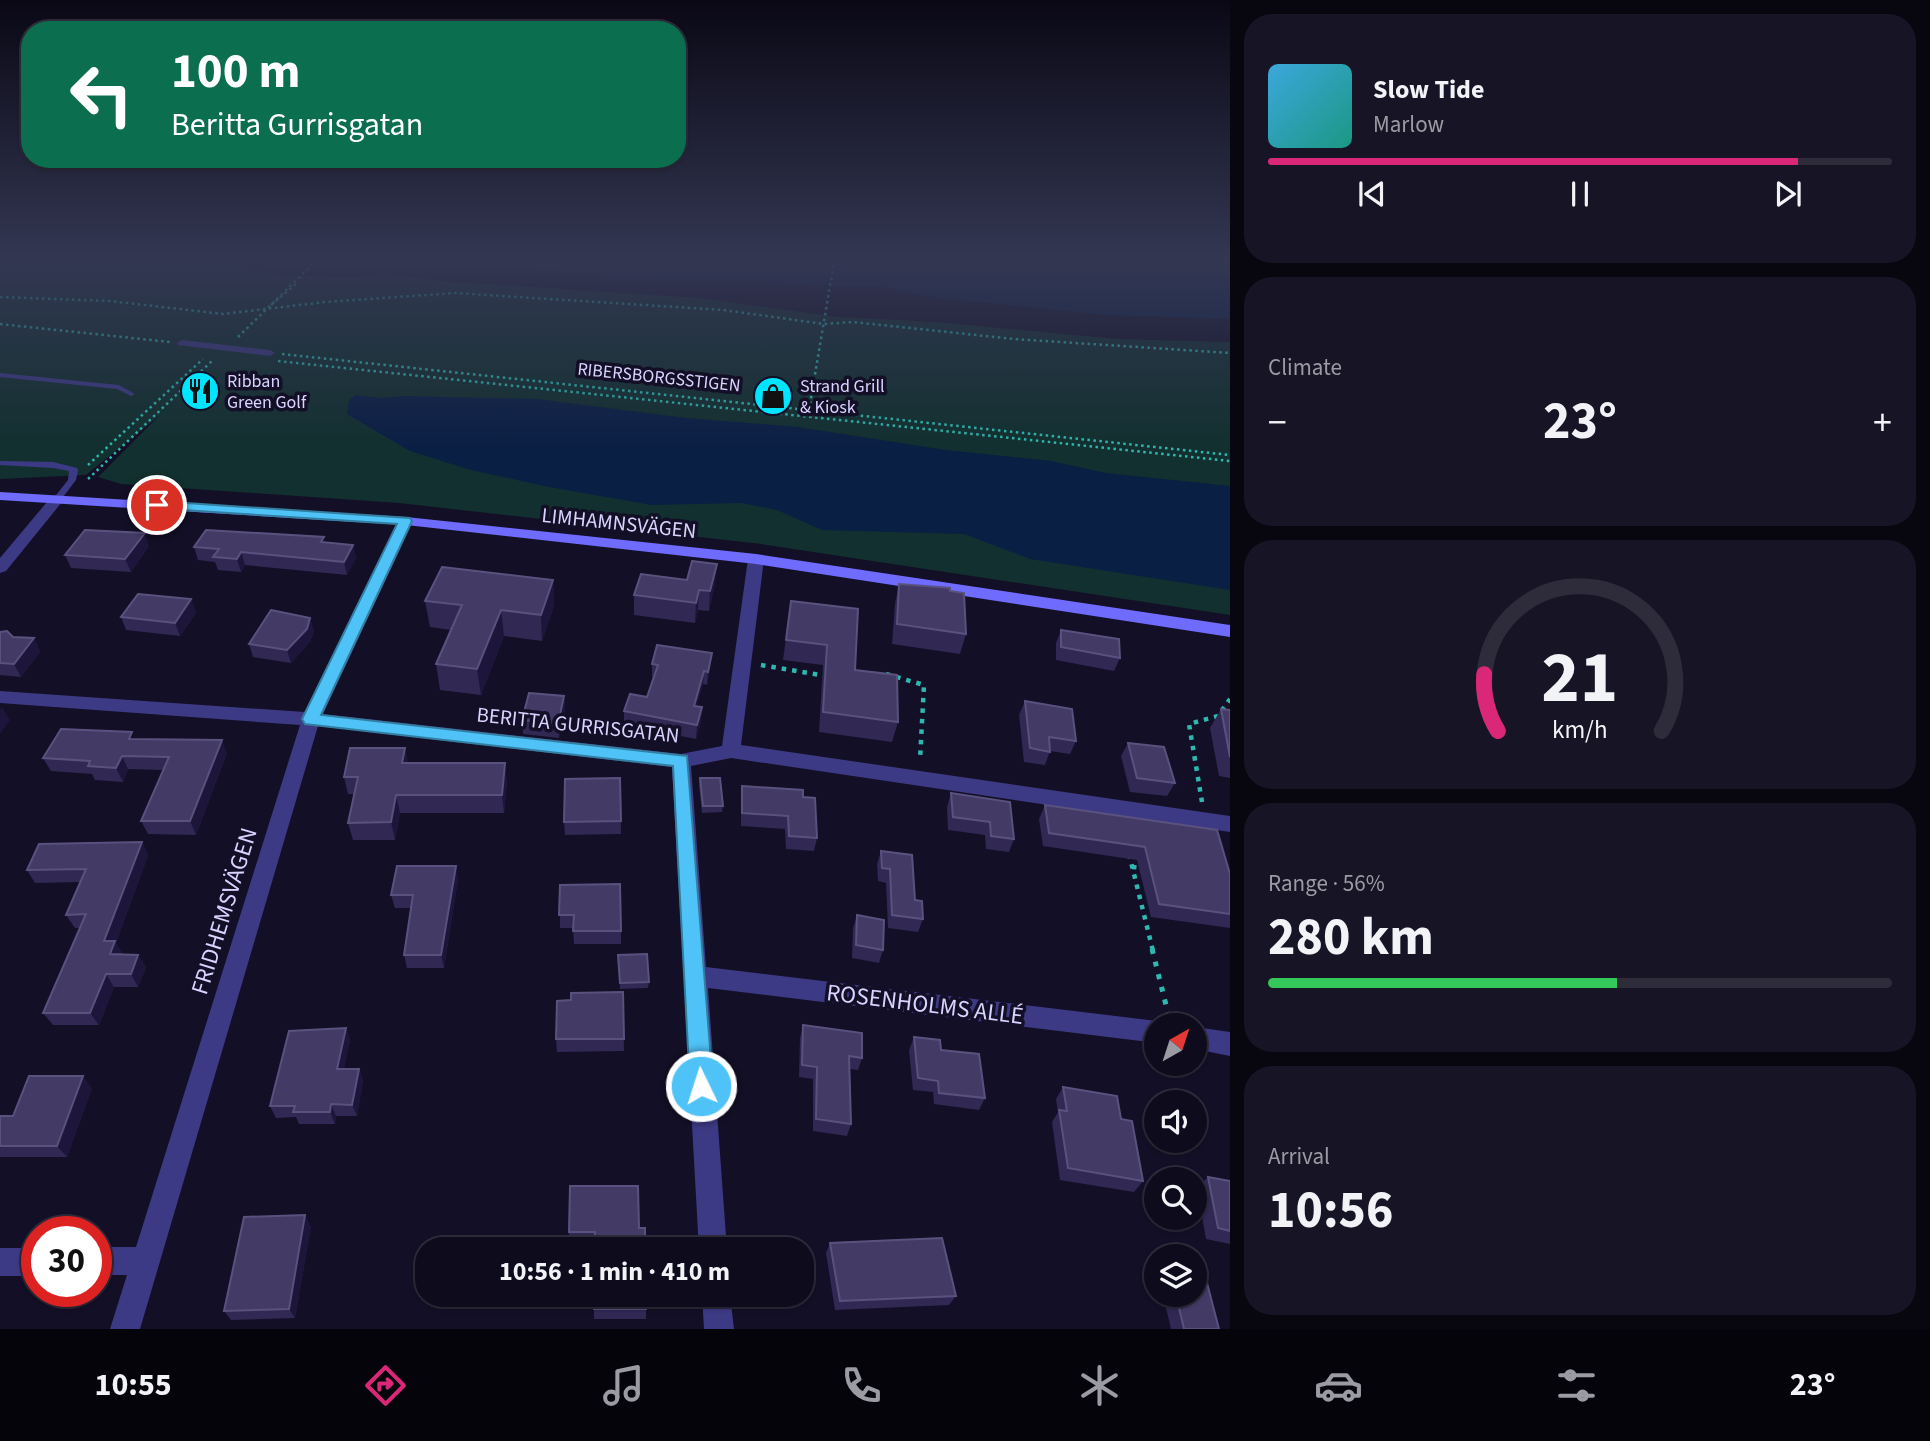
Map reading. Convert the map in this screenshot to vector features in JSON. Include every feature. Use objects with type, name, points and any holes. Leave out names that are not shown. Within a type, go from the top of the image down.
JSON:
[{"type":"main road","name":"LIMHAMNSVÄGEN","points":[[0,496],[406,521],[756,559],[1230,631]]},
{"type":"street","points":[[182,344],[272,357]]},
{"type":"street","points":[[0,568],[57,499]]},
{"type":"street","name":"FRIDHEMSVÄGEN","points":[[125,1329],[311,719],[406,521]]},
{"type":"street","points":[[731,751],[756,559]]},
{"type":"street","name":"BERITTA GURRISGATAN","points":[[0,696],[311,719],[681,761],[731,751],[1230,824]]},
{"type":"street","points":[[681,761],[712,1237]]},
{"type":"street","name":"ROSENHOLMS ALLÉ","points":[[694,976],[1144,1030]]},
{"type":"street","points":[[1208,1040],[1230,1044]]},
{"type":"street","points":[[112,1261],[144,1261]]},
{"type":"street","points":[[0,1262],[21,1262]]},
{"type":"street","points":[[717,1307],[719,1329]]},
{"type":"lane","points":[[0,375],[119,387],[131,394]]},
{"type":"lane","points":[[0,463],[67,466],[74,470],[57,499]]},
{"type":"path","points":[[0,324],[182,344]]},
{"type":"path","points":[[74,474],[250,324]]},
{"type":"path","points":[[809,410],[824,324]]},
{"type":"path","points":[[872,324],[1014,339],[1230,353]]},
{"type":"path","points":[[85,488],[89,476],[218,351]]},
{"type":"path","points":[[272,357],[1230,461]]},
{"type":"path","name":"RIBERSBORGSSTIGEN","points":[[272,357],[1230,455]]},
{"type":"path","points":[[742,661],[829,677]]},
{"type":"path","points":[[878,674],[891,674],[924,685],[919,780]]},
{"type":"path","points":[[1218,716],[1230,699]]},
{"type":"path","points":[[1206,821],[1189,724],[1202,718],[1218,716],[1230,719]]},
{"type":"path","points":[[1116,809],[1168,1013]]},
{"type":"path","points":[[1132,867],[1145,868]]},
{"type":"green space","points":[[0,324],[958,324],[1118,339],[1230,342],[1230,615],[761,544],[399,503],[121,484],[98,477],[160,415],[86,475],[0,479]]},
{"type":"water","points":[[356,395],[381,398],[404,396],[537,399],[686,418],[798,427],[946,450],[1051,461],[1106,473],[1230,486],[1230,590],[1030,559],[964,534],[822,530],[777,510],[741,503],[652,505],[471,470],[410,451],[347,414],[349,400]]},
{"type":"building","points":[[85,530],[145,533],[125,559],[65,555]]},
{"type":"building","points":[[206,530],[324,537],[321,542],[353,545],[344,562],[241,552],[237,559],[213,557],[219,549],[194,547]]},
{"type":"building","points":[[692,561],[717,564],[710,591],[699,590],[696,603],[634,595],[641,574],[687,580]]},
{"type":"building","points":[[442,567],[553,580],[541,615],[501,610],[477,669],[436,664],[462,605],[425,601]]},
{"type":"building","points":[[899,584],[950,588],[950,591],[964,593],[966,634],[897,624]]},
{"type":"building","points":[[138,594],[191,599],[175,623],[121,617]]},
{"type":"building","points":[[791,601],[858,609],[855,670],[897,675],[898,722],[823,712],[827,645],[786,640]]},
{"type":"building","points":[[271,610],[310,618],[307,629],[287,650],[249,644]]},
{"type":"building","points":[[1061,630],[1119,639],[1120,658],[1061,647]]},
{"type":"building","points":[[7,631],[13,637],[34,638],[14,664],[0,663],[0,632]]},
{"type":"building","points":[[657,645],[712,653],[708,672],[704,671],[694,706],[702,707],[697,725],[624,711],[630,694],[647,697],[658,665],[652,664]]},
{"type":"building","points":[[529,693],[564,696],[558,724],[522,720]]},
{"type":"building","points":[[1025,701],[1072,709],[1076,741],[1049,737],[1050,752],[1030,748]]},
{"type":"building","points":[[1221,709],[1230,710],[1230,757]]},
{"type":"building","points":[[61,729],[132,732],[129,739],[222,740],[190,821],[141,821],[169,757],[122,756],[116,768],[88,766],[90,761],[43,758]]},
{"type":"building","points":[[1128,743],[1164,747],[1175,783],[1137,778]]},
{"type":"building","points":[[350,748],[405,748],[402,763],[505,763],[502,795],[396,795],[391,822],[348,823],[358,777],[344,777]]},
{"type":"building","points":[[620,778],[621,821],[564,822],[565,779]]},
{"type":"building","points":[[700,778],[720,778],[723,806],[703,806]]},
{"type":"building","points":[[742,786],[803,790],[803,797],[815,798],[817,838],[789,836],[788,816],[742,813]]},
{"type":"building","points":[[951,793],[1010,802],[1014,839],[991,836],[990,822],[953,817]]},
{"type":"building","points":[[1045,805],[1217,830],[1230,874],[1230,914],[1159,904],[1145,847],[1049,833]]},
{"type":"building","points":[[142,842],[104,941],[115,941],[110,954],[138,955],[131,974],[106,974],[90,1013],[43,1013],[86,914],[66,915],[86,869],[27,870],[39,844]]},
{"type":"building","points":[[881,851],[912,855],[915,900],[922,901],[923,919],[892,915],[890,869],[882,868]]},
{"type":"building","points":[[397,866],[456,866],[441,955],[404,955],[413,895],[391,895]]},
{"type":"building","points":[[620,884],[621,931],[573,931],[574,915],[559,915],[560,885]]},
{"type":"building","points":[[857,915],[884,920],[883,950],[856,945]]},
{"type":"building","points":[[647,954],[649,982],[620,983],[618,955]]},
{"type":"building","points":[[623,992],[624,1039],[556,1039],[557,1001],[571,1000],[571,993]]},
{"type":"building","points":[[803,1025],[862,1033],[862,1058],[849,1056],[851,1124],[816,1119],[817,1067],[802,1065]]},
{"type":"building","points":[[346,1028],[337,1069],[359,1069],[352,1105],[331,1104],[330,1112],[293,1112],[295,1106],[270,1106],[289,1031]]},
{"type":"building","points":[[914,1037],[940,1040],[941,1050],[979,1054],[985,1098],[939,1093],[938,1081],[918,1078]]},
{"type":"building","points":[[29,1076],[83,1076],[57,1146],[0,1146],[0,1116],[13,1116]]},
{"type":"building","points":[[1063,1087],[1117,1096],[1121,1119],[1132,1121],[1143,1181],[1068,1168],[1059,1110],[1067,1111]]},
{"type":"building","points":[[1208,1177],[1230,1181],[1230,1231],[1218,1228]]},
{"type":"building","points":[[570,1186],[638,1186],[639,1228],[645,1228],[645,1237],[595,1237],[595,1232],[569,1232]]},
{"type":"building","points":[[305,1215],[289,1309],[224,1311],[244,1217]]},
{"type":"building","points":[[942,1238],[956,1296],[840,1301],[830,1243]]},
{"type":"building","points":[[1207,1283],[1219,1329],[1184,1329],[1179,1307],[1207,1307]]},
{"type":"building","points":[[594,1307],[646,1307],[646,1309]]},
{"type":"place","name":"Ribban Green Golf","points":[[200,391]]},
{"type":"place","name":"Strand Grill & Kiosk","points":[[773,396]]},
{"type":"route","points":[[157,505],[406,521],[311,719],[681,761],[701,1086]]}]
